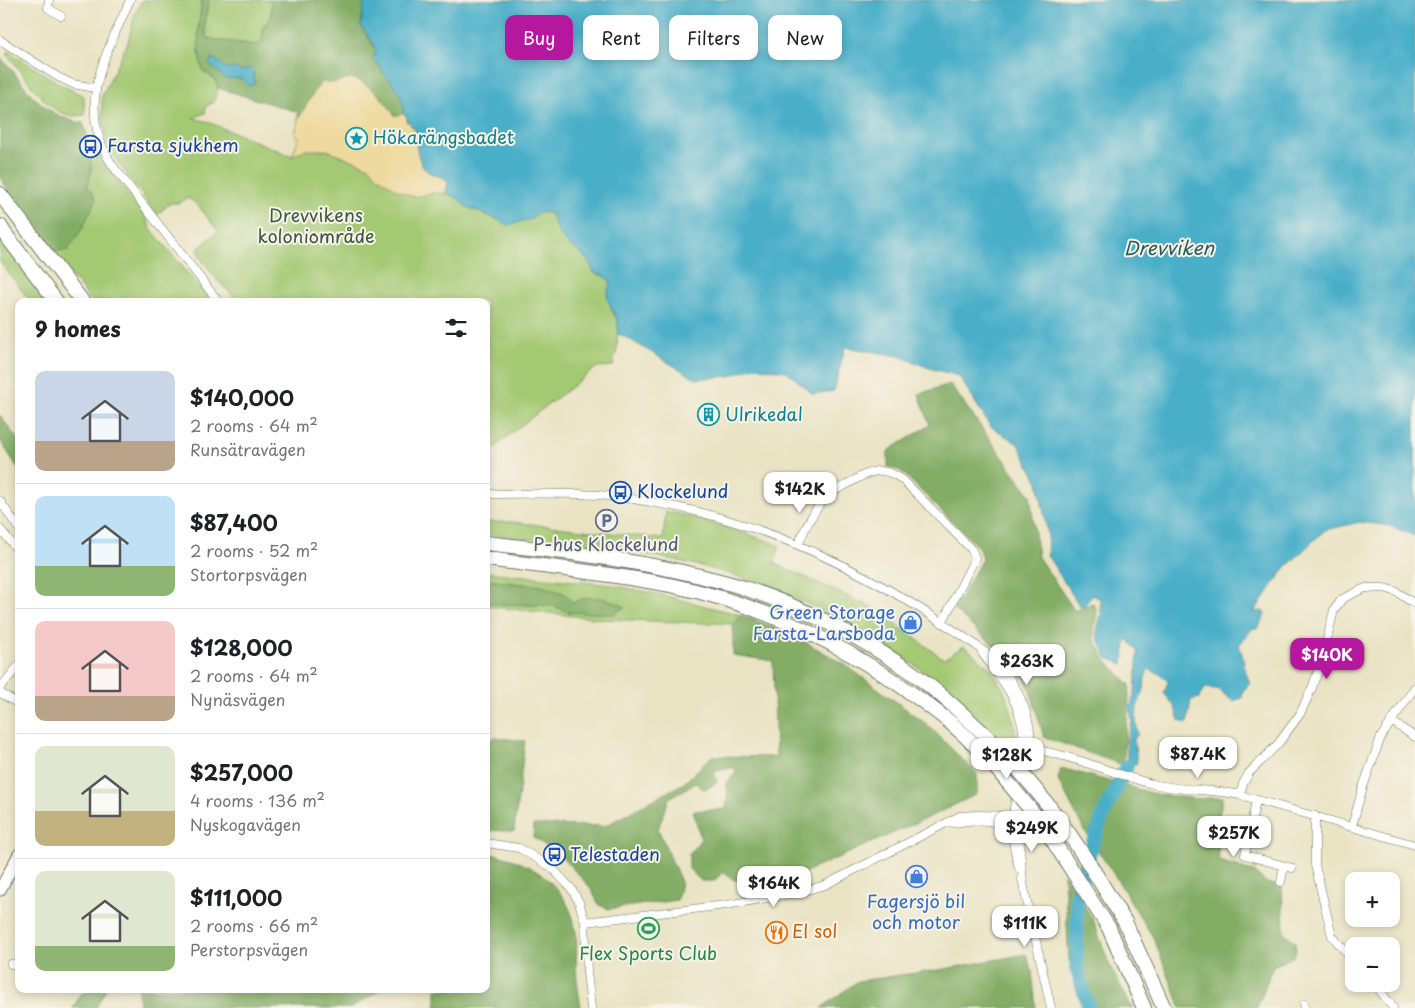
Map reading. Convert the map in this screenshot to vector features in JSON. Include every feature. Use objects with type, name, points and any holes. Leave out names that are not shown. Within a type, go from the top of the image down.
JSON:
[{"type":"highway","points":[[0,194],[80,298]]},
{"type":"highway","points":[[0,226],[53,298]]},
{"type":"highway","points":[[490,543],[602,557],[672,570],[743,587],[793,606],[836,626],[907,669],[957,709],[996,745],[1054,812],[1076,843],[1125,922],[1164,1008]]},
{"type":"highway","points":[[490,560],[603,574],[671,586],[734,602],[777,618],[829,641],[892,680],[948,720],[985,755],[1041,822],[1109,928],[1144,1008]]},
{"type":"main road","points":[[0,890],[15,862]]},
{"type":"street","points":[[49,0],[48,8],[61,16]]},
{"type":"street","points":[[130,0],[102,64],[95,88],[94,102],[97,134],[107,157],[216,298]]},
{"type":"street","points":[[0,40],[58,77],[73,84],[95,88]]},
{"type":"street","points":[[798,544],[814,513],[826,497],[868,472],[882,470],[893,472],[972,550],[974,558],[942,623]]},
{"type":"street","points":[[490,494],[607,496],[662,504],[745,525],[798,544],[854,570],[895,592],[977,645],[1000,674],[1008,688],[1017,709],[1028,749],[1016,824],[1023,882],[1050,1008]]},
{"type":"street","points":[[0,501],[15,523]]},
{"type":"street","points":[[0,529],[15,547]]},
{"type":"street","points":[[1240,795],[1249,773],[1289,731],[1300,714],[1322,660],[1334,610],[1342,599],[1365,588],[1384,588],[1395,591],[1415,604]]},
{"type":"street","points":[[0,688],[15,670]]},
{"type":"street","points":[[1352,826],[1381,737],[1415,687]]},
{"type":"street","points":[[0,693],[15,702]]},
{"type":"street","points":[[1391,721],[1415,737]]},
{"type":"street","points":[[1028,749],[1177,789],[1223,791],[1240,795],[1415,845]]},
{"type":"street","points":[[1256,800],[1245,855],[1292,868]]},
{"type":"street","points":[[586,922],[726,905],[797,892],[825,885],[943,826],[951,820],[966,815],[1016,816]]},
{"type":"street","points":[[1314,816],[1315,865],[1332,936],[1345,951]]},
{"type":"street","points":[[943,826],[975,820],[1016,824]]},
{"type":"street","points":[[490,844],[519,848],[551,867],[571,888],[579,902],[586,922],[587,972],[591,1008]]},
{"type":"street","points":[[1281,882],[1284,866]]},
{"type":"street","points":[[1381,992],[1393,1008]]},
{"type":"green space","name":"Drevvikens koloniområde","points":[[142,0],[202,0],[198,36],[199,53],[203,71],[215,79],[218,88],[214,102],[206,106],[205,113],[193,118],[292,156],[304,150],[326,150],[370,167],[377,176],[414,197],[438,193],[449,194],[460,199],[468,207],[507,225],[532,219],[539,212],[550,213],[557,230],[564,240],[584,256],[594,273],[605,276],[611,283],[607,293],[612,312],[618,321],[617,349],[613,366],[597,367],[510,434],[490,452],[490,298],[235,298],[219,282],[199,256],[199,248],[218,231],[197,204],[188,198],[179,203],[170,203],[157,215],[117,161],[106,138],[102,112],[102,96],[128,42],[134,17]]},
{"type":"green space","points":[[202,0],[209,0],[205,19],[206,37],[215,40],[258,45],[263,37],[263,27],[271,17],[271,2],[269,0],[360,0],[364,2],[361,26],[376,50],[377,65],[382,68],[382,72],[400,96],[403,114],[395,116],[389,107],[366,84],[350,78],[335,83],[322,82],[298,120],[298,112],[218,88],[215,79],[203,71],[199,53],[198,36]],"holes":[[[222,66],[227,69],[235,68],[239,71],[255,73],[252,77],[255,81],[254,84],[249,86],[241,78],[225,78],[220,72]]]},
{"type":"green space","points":[[209,0],[271,1],[271,17],[263,27],[263,37],[258,45],[215,40],[206,37],[205,19]]},
{"type":"green space","points":[[8,51],[63,86],[84,96],[85,115],[72,116],[50,105],[40,96],[8,56]]},
{"type":"green space","points":[[0,58],[10,67],[39,102],[63,117],[83,123],[86,131],[91,162],[87,186],[96,199],[83,227],[68,250],[53,251],[29,215],[11,196],[0,175]]},
{"type":"green space","points":[[90,142],[147,219],[150,228],[208,298],[89,298],[53,251],[68,250],[92,191],[87,186],[91,175]]},
{"type":"green space","points":[[0,239],[45,298],[28,298],[0,262]]},
{"type":"green space","points":[[950,384],[1030,495],[1038,557],[1075,611],[1093,603],[1097,611],[1093,637],[1106,660],[1130,685],[1123,765],[1044,737],[1029,687],[1013,663],[954,610],[982,559],[979,548],[901,471],[888,467],[888,451],[930,425],[919,394]]},
{"type":"green space","points":[[0,415],[15,436],[15,464],[0,440]]},
{"type":"green space","points":[[666,511],[752,535],[780,546],[774,563],[873,608],[944,659],[964,646],[988,667],[1006,696],[1015,729],[1016,752],[955,696],[911,663],[864,633],[789,596],[736,576],[675,560],[613,549],[490,534],[490,522],[512,522],[663,539]]},
{"type":"green space","points":[[490,572],[612,585],[662,595],[741,615],[733,624],[601,619],[490,606],[490,603],[554,606],[568,612],[613,614],[625,607],[573,603],[541,586],[490,580]]},
{"type":"green space","points":[[490,580],[541,586],[564,593],[573,603],[592,597],[606,599],[625,607],[613,614],[568,612],[554,606],[490,603]]},
{"type":"green space","points":[[741,615],[791,634],[844,664],[928,725],[977,774],[977,794],[790,879],[734,880],[723,872],[714,881],[701,881],[689,869],[689,854],[701,839],[693,811],[726,809],[728,791],[726,783],[735,774],[736,768],[723,768],[714,773],[717,782],[710,787],[703,789],[696,783],[669,798],[658,829],[681,882],[677,900],[609,909],[599,905],[590,887],[561,856],[533,837],[534,825],[605,826],[684,783],[712,756],[776,757],[773,661],[733,655],[733,624]]},
{"type":"green space","points":[[494,737],[525,741],[514,831],[490,830],[490,740]]},
{"type":"green space","points":[[1061,768],[1155,794],[1198,799],[1223,797],[1217,824],[1219,861],[1253,871],[1267,883],[1282,887],[1284,932],[1295,942],[1296,950],[1293,957],[1273,966],[1257,1008],[1181,1008],[1154,939],[1083,828],[1058,780]]},
{"type":"green space","points":[[490,854],[516,861],[530,867],[543,876],[554,886],[571,911],[576,932],[576,969],[581,1008],[436,1008],[436,993],[490,993]]},
{"type":"green space","points":[[1064,874],[1093,919],[1109,964],[1132,1008],[1082,1008],[1069,959]]},
{"type":"green space","points":[[1026,954],[1032,971],[1036,1008],[821,1008],[858,981],[945,969]]},
{"type":"green space","points":[[104,993],[96,1008],[73,1008],[81,994]]},
{"type":"green space","points":[[138,993],[375,993],[351,1008],[139,1008]]},
{"type":"sand","name":"Hökarängsbadet","points":[[350,78],[363,83],[376,92],[395,116],[403,114],[407,116],[407,122],[409,121],[412,127],[415,128],[418,151],[448,182],[446,193],[432,193],[414,197],[397,190],[377,176],[370,167],[327,150],[304,150],[292,156],[299,137],[295,135],[298,120],[316,89],[322,82],[335,83]]},
{"type":"water","name":"Drevviken","points":[[360,0],[1415,0],[1415,536],[1390,526],[1360,522],[1325,530],[1286,567],[1254,612],[1263,611],[1265,615],[1258,628],[1253,628],[1239,645],[1250,683],[1243,691],[1242,698],[1233,701],[1217,689],[1204,688],[1199,698],[1191,700],[1187,724],[1179,720],[1174,706],[1164,693],[1168,682],[1160,674],[1148,669],[1144,689],[1137,707],[1138,735],[1134,739],[1137,763],[1127,766],[1127,740],[1132,722],[1130,708],[1135,691],[1138,652],[1127,638],[1123,664],[1107,658],[1096,634],[1101,614],[1100,599],[1093,595],[1084,606],[1079,605],[1047,555],[1048,535],[1038,482],[1018,444],[990,426],[959,376],[929,368],[899,356],[845,347],[834,391],[813,394],[786,371],[754,367],[730,376],[696,379],[618,334],[618,321],[608,301],[607,293],[611,282],[605,276],[594,273],[584,256],[564,240],[557,230],[550,213],[539,212],[532,219],[507,225],[465,206],[459,199],[446,193],[448,182],[446,180],[425,170],[419,159],[415,128],[412,127],[409,121],[407,123],[407,116],[403,114],[400,95],[382,71],[382,68],[373,60],[376,50],[361,26],[364,2]]},
{"type":"water","points":[[215,59],[227,69],[235,68],[242,71],[249,68],[255,73],[253,77],[254,84],[249,86],[241,78],[225,78],[209,64],[211,60]]},
{"type":"waterway","points":[[1089,1008],[1077,970],[1077,894],[1104,813],[1127,766]]},
{"type":"place","name":"Hökarängsbadet","points":[[357,138]]},
{"type":"place","name":"Farsta sjukhem","points":[[91,146]]},
{"type":"place","name":"Ulrikedal","points":[[709,415]]},
{"type":"place","name":"Klockelund","points":[[621,492]]},
{"type":"place","name":"P-hus Klockelund","points":[[606,520]]},
{"type":"place","name":"Green Storage Farsta-Larsboda","points":[[911,623]]},
{"type":"place","name":"Telestaden","points":[[554,855]]},
{"type":"place","name":"Fagersjö bil och motor","points":[[916,877]]},
{"type":"place","name":"Flex Sports Club","points":[[648,929]]},
{"type":"place","name":"El sol","points":[[776,932]]}]
